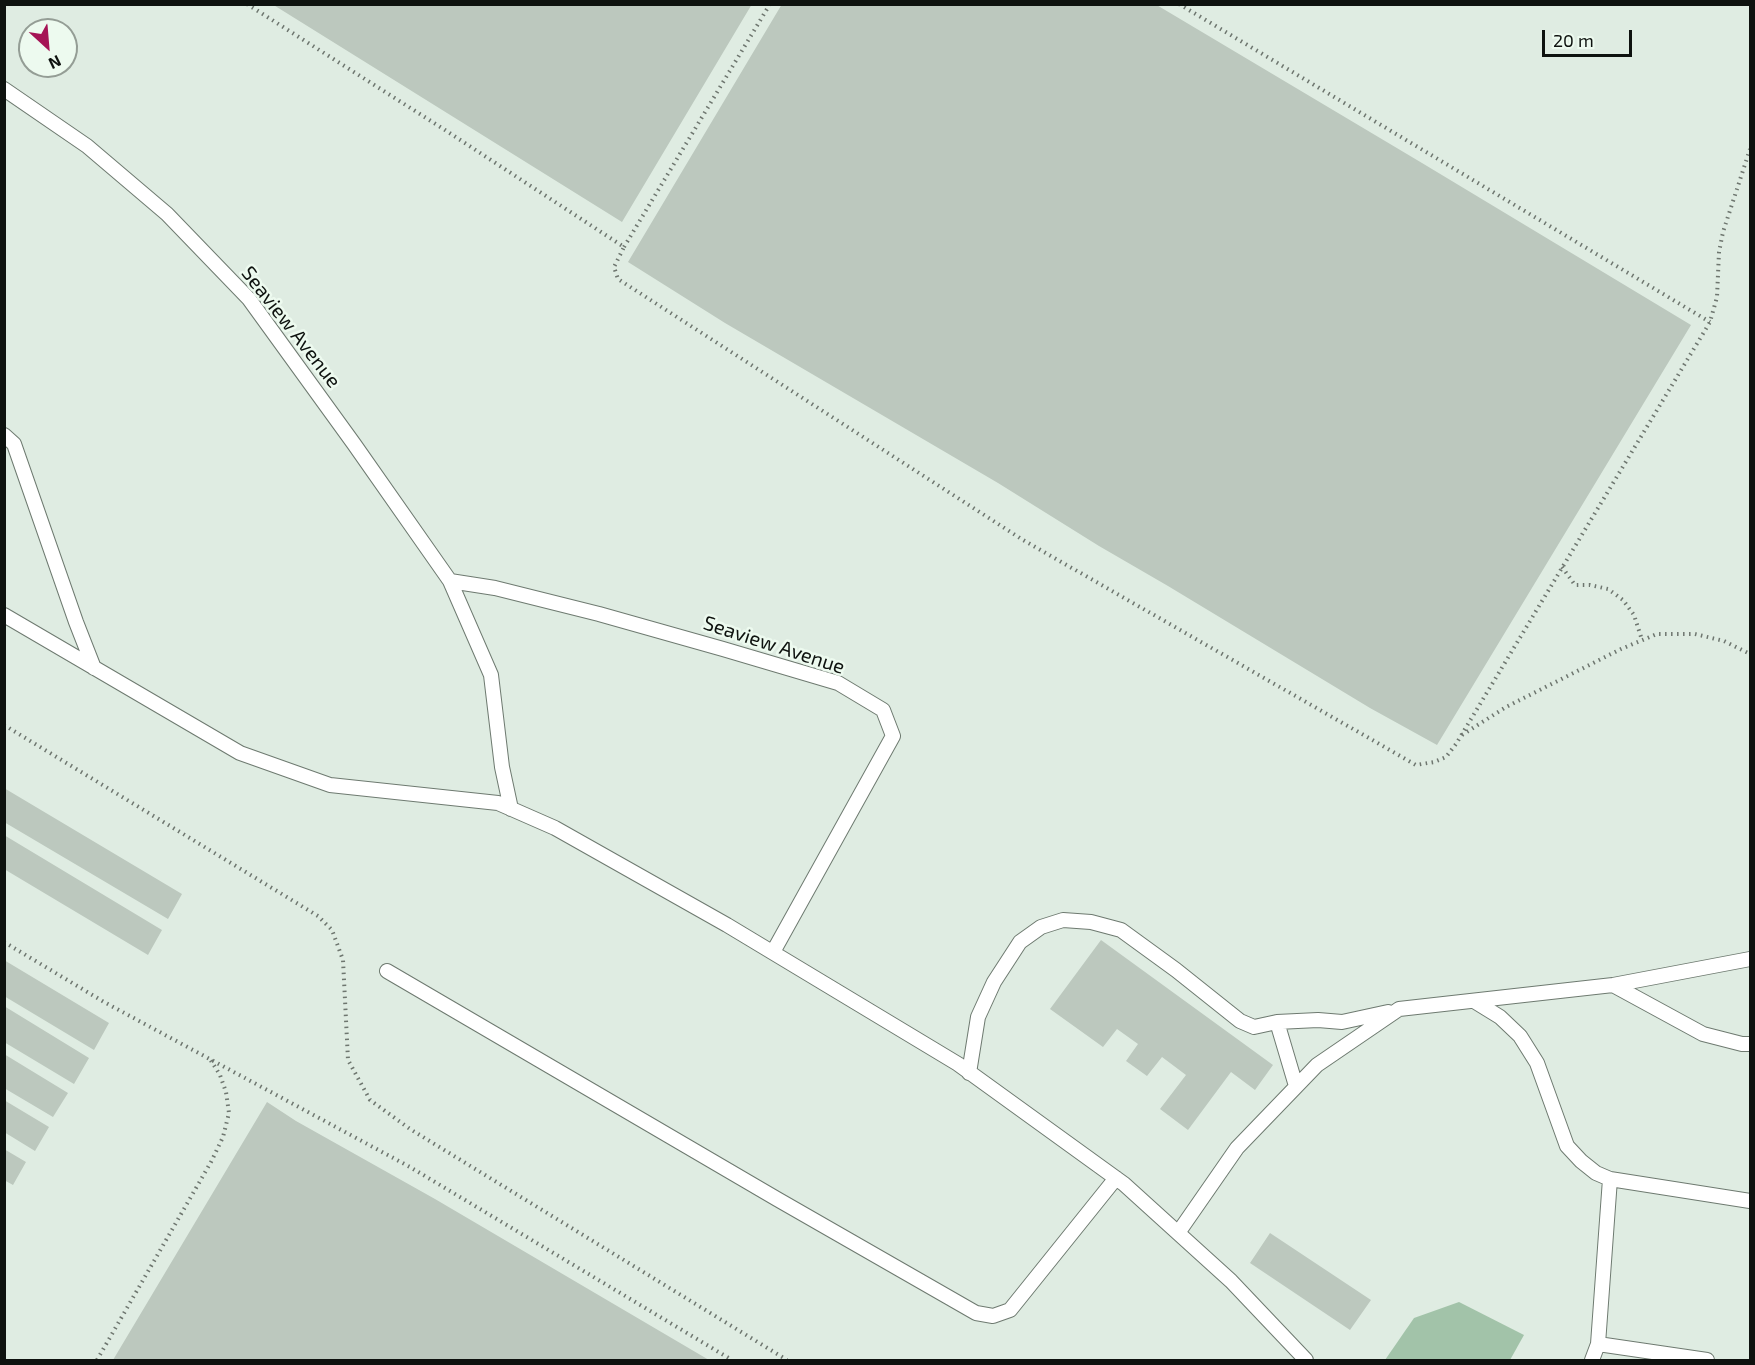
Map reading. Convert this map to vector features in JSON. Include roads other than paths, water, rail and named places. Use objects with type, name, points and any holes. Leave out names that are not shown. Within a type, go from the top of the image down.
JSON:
[{"type":"lane","name":"Seaview Avenue","points":[[4,89],[87,146],[158,207],[249,298],[450,581],[491,675],[502,767],[511,809]]},
{"type":"lane","points":[[4,435],[14,444],[94,668]]},
{"type":"lane","name":"Seaview Avenue","points":[[450,581],[495,588],[599,614],[838,683],[883,710],[893,736],[773,952]]},
{"type":"lane","points":[[4,615],[240,753],[330,785],[498,804],[555,828],[773,952],[969,1073],[1116,1178],[1231,1281],[1306,1360]]},
{"type":"lane","points":[[969,1073],[978,1017],[994,982],[1020,942],[1041,927],[1063,920],[1091,922],[1121,930],[1246,1025],[1254,1027],[1277,1022],[1318,1020],[1342,1022],[1399,1009],[1613,985],[1750,959]]},
{"type":"lane","points":[[387,971],[976,1313],[993,1316],[1010,1310],[1116,1178]]},
{"type":"lane","points":[[1613,985],[1703,1034],[1750,1044]]},
{"type":"lane","points":[[1474,1001],[1500,1017],[1520,1036],[1537,1063],[1567,1146],[1596,1173],[1610,1179],[1750,1201]]},
{"type":"lane","points":[[1178,1233],[1237,1148],[1296,1086],[1317,1065],[1399,1009]]},
{"type":"lane","points":[[1277,1022],[1296,1086]]},
{"type":"lane","points":[[1592,1360],[1598,1344],[1610,1179]]},
{"type":"lane","points":[[1598,1344],[1707,1360]]}]
